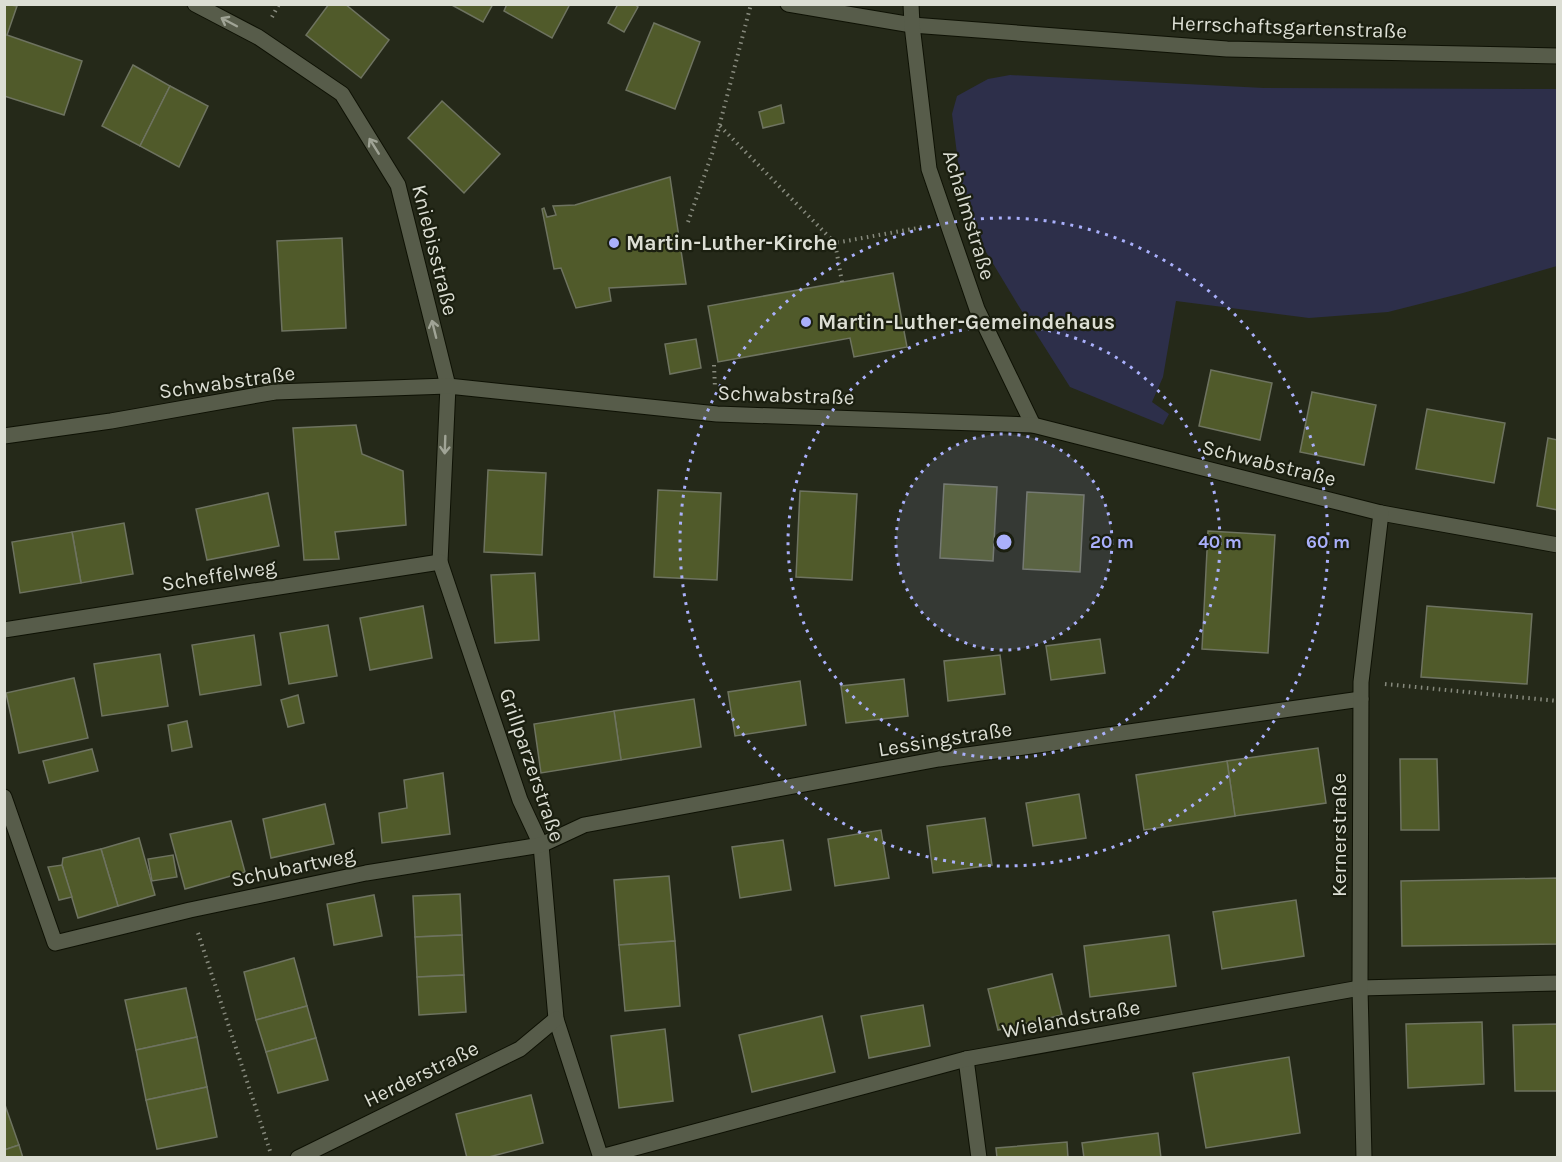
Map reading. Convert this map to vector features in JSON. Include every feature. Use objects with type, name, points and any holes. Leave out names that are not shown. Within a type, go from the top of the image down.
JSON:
[{"type":"street","name":"Kniebisstraße","points":[[195,4],[258,38],[342,94],[398,185],[448,386]]},
{"type":"street","name":"Herrschaftsgartenstraße","points":[[788,4],[912,25],[1227,49],[1557,56]]},
{"type":"street","name":"Achalmstraße","points":[[911,4],[929,169],[977,309],[1033,425]]},
{"type":"street","name":"Schwabstraße","points":[[4,436],[111,421],[275,392],[448,386],[717,414],[1033,425],[1381,513],[1557,545]]},
{"type":"street","name":"Grillparzerstraße","points":[[448,386],[440,562],[520,800],[541,844],[556,1019],[601,1157]]},
{"type":"street","name":"Kernerstraße","points":[[1364,1158],[1360,988],[1361,682],[1381,513]]},
{"type":"street","name":"Scheffelweg","points":[[4,630],[440,562]]},
{"type":"street","name":"Lessingstraße","points":[[541,844],[584,825],[939,759],[1361,699]]},
{"type":"street","name":"Schubartweg","points":[[4,797],[55,944],[190,910],[366,873],[541,844]]},
{"type":"street","name":"Wielandstraße","points":[[601,1157],[966,1059],[1360,988],[1557,983]]},
{"type":"street","name":"Herderstraße","points":[[298,1158],[520,1049],[556,1019]]},
{"type":"street","points":[[966,1059],[979,1158]]},
{"type":"path","points":[[688,222],[712,154],[751,4]]},
{"type":"path","points":[[719,126],[835,243],[842,282]]},
{"type":"path","points":[[835,243],[947,223]]},
{"type":"path","points":[[1361,682],[1557,700]]},
{"type":"path","points":[[190,910],[272,1158]]},
{"type":"shaded area","points":[[1010,75],[1264,88],[1557,89],[1557,266],[1388,312],[1309,318],[1176,301],[1163,377],[1152,402],[1169,414],[1163,425],[1070,387],[980,242],[960,178],[952,114],[957,96],[988,79]]},
{"type":"building","points":[[4,4],[17,6],[7,35],[82,61],[64,115],[4,96]]},
{"type":"building","points":[[329,4],[345,4],[389,40],[361,78],[306,35]]},
{"type":"building","points":[[450,4],[493,4],[483,22]]},
{"type":"building","points":[[507,4],[570,4],[552,38],[504,11]]},
{"type":"building","points":[[618,4],[634,4],[638,7],[624,32],[608,23]]},
{"type":"building","points":[[654,23],[700,42],[675,109],[626,90]]},
{"type":"building","points":[[133,65],[170,86],[140,146],[102,126]]},
{"type":"building","points":[[170,86],[208,106],[179,167],[140,146]]},
{"type":"building","points":[[442,101],[500,154],[464,193],[408,138]]},
{"type":"building","points":[[781,105],[784,123],[763,128],[759,112]]},
{"type":"building","name":"Martin-Luther-Kirche","points":[[670,177],[686,284],[609,288],[611,301],[576,308],[561,268],[554,269],[542,209],[544,208],[547,217],[556,215],[553,206],[575,205]]},
{"type":"building","points":[[342,238],[346,328],[282,331],[277,241]]},
{"type":"building","name":"Martin-Luther-Gemeindehaus","points":[[893,273],[907,347],[854,357],[850,338],[718,362],[708,306]]},
{"type":"building","points":[[696,339],[701,368],[670,374],[665,344]]},
{"type":"building","points":[[1211,370],[1272,383],[1260,440],[1199,426]]},
{"type":"building","points":[[1312,392],[1376,405],[1364,465],[1300,452]]},
{"type":"building","points":[[1427,409],[1505,423],[1494,483],[1416,469]]},
{"type":"building","points":[[356,425],[362,454],[403,471],[406,525],[335,532],[339,559],[304,560],[293,428]]},
{"type":"building","points":[[1548,438],[1558,440],[1558,510],[1537,506]]},
{"type":"building","points":[[488,470],[546,473],[542,555],[484,552]]},
{"type":"building","points":[[944,484],[997,487],[993,561],[940,558]]},
{"type":"building","points":[[658,490],[721,493],[717,580],[654,577]]},
{"type":"building","points":[[800,491],[857,494],[852,580],[796,577]]},
{"type":"building","points":[[1027,492],[1084,495],[1080,572],[1023,569]]},
{"type":"building","points":[[268,493],[279,546],[207,560],[196,509]]},
{"type":"building","points":[[124,523],[133,574],[81,583],[72,532]]},
{"type":"building","points":[[1208,531],[1275,535],[1268,653],[1202,649]]},
{"type":"building","points":[[72,532],[81,583],[20,593],[12,542]]},
{"type":"building","points":[[535,573],[539,640],[495,643],[491,575]]},
{"type":"building","points":[[423,606],[432,658],[370,670],[360,618]]},
{"type":"building","points":[[1427,606],[1532,614],[1527,684],[1421,677]]},
{"type":"building","points":[[328,625],[337,676],[289,684],[280,633]]},
{"type":"building","points":[[254,635],[261,685],[200,695],[192,645]]},
{"type":"building","points":[[1100,639],[1105,673],[1051,680],[1046,646]]},
{"type":"building","points":[[160,654],[168,706],[102,716],[94,664]]},
{"type":"building","points":[[1000,655],[1005,694],[948,701],[944,661]]},
{"type":"building","points":[[74,678],[88,738],[19,753],[6,693]]},
{"type":"building","points":[[904,679],[908,716],[846,723],[841,686]]},
{"type":"building","points":[[800,681],[806,725],[735,736],[728,692]]},
{"type":"building","points":[[298,695],[304,723],[288,727],[281,700]]},
{"type":"building","points":[[694,699],[701,747],[621,760],[614,711]]},
{"type":"building","points":[[614,711],[621,760],[541,773],[534,724]]},
{"type":"building","points":[[187,721],[192,747],[172,751],[168,725]]},
{"type":"building","points":[[1318,748],[1326,803],[1235,816],[1227,761]]},
{"type":"building","points":[[92,749],[98,771],[49,783],[43,761]]},
{"type":"building","points":[[1400,759],[1437,759],[1439,830],[1401,830]]},
{"type":"building","points":[[1227,761],[1235,816],[1144,830],[1136,775]]},
{"type":"building","points":[[443,773],[450,834],[382,843],[379,813],[407,808],[404,780]]},
{"type":"building","points":[[1079,794],[1086,838],[1033,846],[1026,803]]},
{"type":"building","points":[[325,804],[334,844],[271,858],[263,819]]},
{"type":"building","points":[[985,818],[992,865],[933,873],[927,826]]},
{"type":"building","points":[[231,821],[245,872],[185,889],[170,834]]},
{"type":"building","points":[[881,830],[889,878],[835,886],[828,839]]},
{"type":"building","points":[[139,838],[155,895],[118,906],[101,849]]},
{"type":"building","points":[[783,840],[791,890],[740,898],[732,847]]},
{"type":"building","points":[[101,849],[118,906],[78,918],[62,865],[63,858]]},
{"type":"building","points":[[173,855],[177,877],[152,881],[148,859]]},
{"type":"building","points":[[62,865],[72,897],[59,900],[48,867]]},
{"type":"building","points":[[669,876],[675,941],[619,945],[614,880]]},
{"type":"building","points":[[1558,878],[1558,944],[1402,946],[1401,881]]},
{"type":"building","points":[[460,894],[462,935],[415,937],[413,896]]},
{"type":"building","points":[[374,895],[382,936],[334,945],[327,904]]},
{"type":"building","points":[[1296,900],[1304,956],[1222,969],[1213,912]]},
{"type":"building","points":[[462,935],[464,975],[417,977],[415,937]]},
{"type":"building","points":[[1169,935],[1176,986],[1090,997],[1084,946]]},
{"type":"building","points":[[675,941],[680,1006],[625,1011],[619,945]]},
{"type":"building","points":[[294,958],[307,1006],[256,1020],[244,972]]},
{"type":"building","points":[[1052,974],[1062,1015],[998,1030],[988,989]]},
{"type":"building","points":[[464,975],[466,1012],[419,1015],[417,977]]},
{"type":"building","points":[[186,988],[197,1037],[136,1050],[125,1000]]},
{"type":"building","points":[[923,1005],[930,1046],[869,1058],[861,1016]]},
{"type":"building","points":[[307,1006],[316,1038],[266,1052],[256,1020]]},
{"type":"building","points":[[822,1016],[835,1072],[752,1092],[739,1035]]},
{"type":"building","points":[[1482,1022],[1484,1084],[1408,1088],[1406,1024]]},
{"type":"building","points":[[1558,1024],[1558,1091],[1515,1091],[1513,1025]]},
{"type":"building","points":[[665,1029],[673,1101],[619,1108],[611,1036]]},
{"type":"building","points":[[197,1037],[207,1087],[146,1100],[136,1050]]},
{"type":"building","points":[[316,1038],[328,1080],[278,1093],[266,1052]]},
{"type":"building","points":[[1289,1057],[1300,1133],[1206,1148],[1193,1073]]},
{"type":"building","points":[[207,1087],[217,1137],[157,1149],[146,1100]]},
{"type":"building","points":[[531,1095],[543,1143],[485,1158],[467,1158],[456,1114]]},
{"type":"building","points":[[4,1106],[19,1145],[4,1150]]},
{"type":"building","points":[[1158,1133],[1161,1158],[1084,1158],[1082,1143]]},
{"type":"building","points":[[1067,1142],[1068,1158],[997,1158],[996,1148]]},
{"type":"building","points":[[19,1145],[23,1158],[4,1158],[4,1150]]},
{"type":"place","name":"Martin-Luther-Kirche","points":[[614,243]]},
{"type":"place","name":"Martin-Luther-Gemeindehaus","points":[[806,322]]}]
